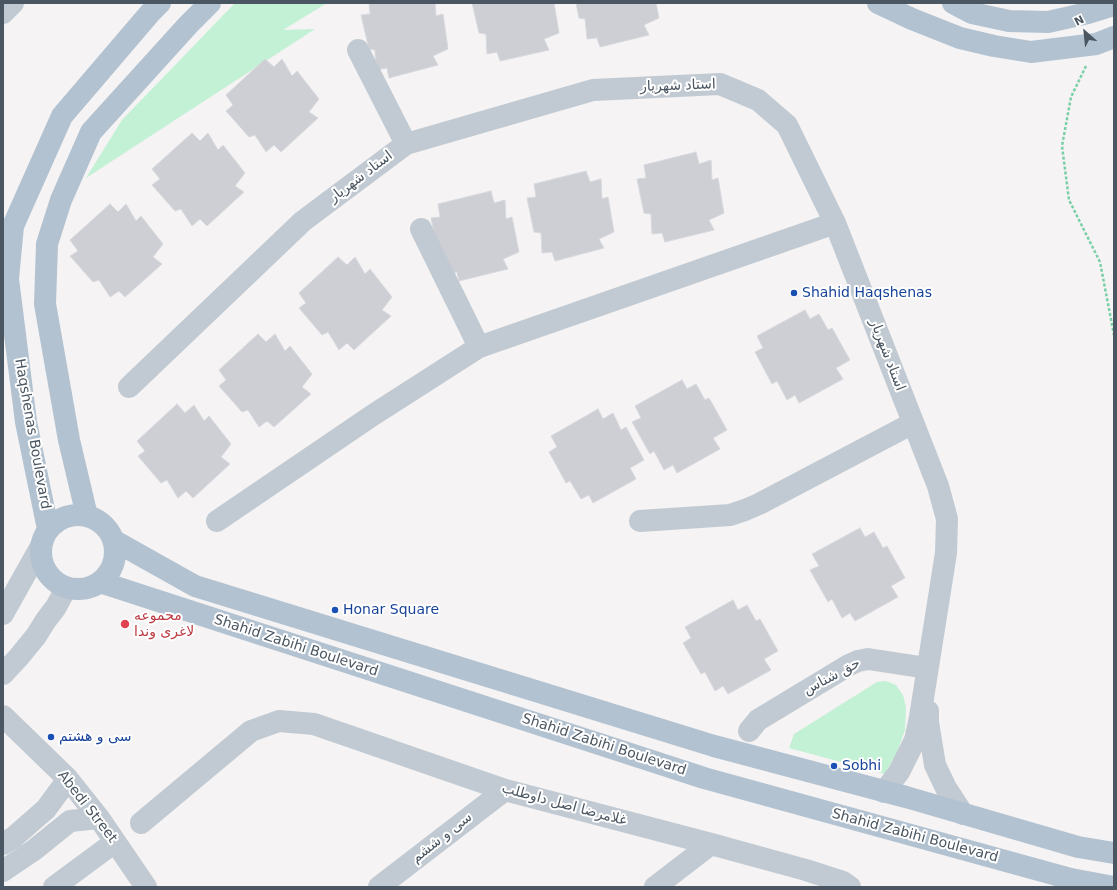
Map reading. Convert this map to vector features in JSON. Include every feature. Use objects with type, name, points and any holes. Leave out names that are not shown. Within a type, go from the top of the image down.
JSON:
[{"type":"main road","name":"Haqshenas Boulevard","points":[[45,538],[26,422],[8,279],[13,226],[62,116],[160,3]]},
{"type":"main road","points":[[87,516],[69,440],[45,304],[47,244],[61,200],[91,132],[188,25],[210,3]]},
{"type":"main road","points":[[878,3],[912,20],[960,38],[994,46],[1031,52],[1105,40]]},
{"type":"main road","points":[[953,3],[972,13],[1009,21],[1048,22],[1088,13],[1114,5]]},
{"type":"main road","points":[[73,515],[87,516],[99,521],[108,529],[113,540],[116,555],[111,570],[100,582],[90,588],[78,590],[66,588],[51,578],[42,564],[45,538],[59,520],[73,515]]},
{"type":"main road","name":"Shahid Zabihi Boulevard","points":[[113,540],[195,586],[714,746],[1078,847],[1114,853]]},
{"type":"main road","name":"Shahid Zabihi Boulevard","points":[[100,582],[704,778],[1071,879],[1114,887]]},
{"type":"street","points":[[3,13],[13,3]]},
{"type":"street","points":[[358,50],[406,144]]},
{"type":"street","name":"استاد شهریار","points":[[129,387],[303,221],[406,144],[593,90],[720,84],[758,100],[787,125],[835,223],[938,486],[947,519],[946,553],[915,740],[899,772],[884,792]]},
{"type":"street","points":[[217,521],[373,415],[479,347],[835,223]]},
{"type":"street","points":[[421,229],[479,347]]},
{"type":"street","points":[[640,520],[730,515],[759,504],[913,423]]},
{"type":"street","points":[[3,614],[45,538]]},
{"type":"street","points":[[3,674],[36,636],[56,607],[66,588]]},
{"type":"street","name":"حق شناس","points":[[749,731],[758,720],[858,661],[868,659],[928,668]]},
{"type":"street","name":"استاد شهریار","points":[[928,668],[928,722],[935,765],[946,788],[963,814]]},
{"type":"street","name":"Abedi Street","points":[[3,716],[68,779],[99,818],[146,887]]},
{"type":"street","name":"غلامرضا اصل داوطلب","points":[[141,823],[251,731],[279,721],[314,724],[505,790],[806,870],[843,882],[850,887]]},
{"type":"street","points":[[3,844],[14,837],[46,809],[68,779]]},
{"type":"street","name":"سی و ششم","points":[[378,887],[505,790]]},
{"type":"street","points":[[3,871],[34,850],[70,821],[99,818]]},
{"type":"street","points":[[54,887],[115,842]]},
{"type":"street","points":[[655,887],[711,844]]},
{"type":"path","points":[[1105,40],[1071,97],[1062,146],[1069,200],[1100,262],[1114,335]]},
{"type":"green space","points":[[235,3],[327,3],[283,30],[315,29],[86,178],[122,120]]},
{"type":"green space","points":[[886,681],[896,685],[903,695],[906,707],[905,730],[897,752],[885,774],[789,748],[794,734],[877,682]]},
{"type":"building","points":[[369,3],[435,3],[436,16],[443,14],[448,49],[433,56],[438,65],[389,78],[387,68],[376,70],[375,50],[369,49],[361,15],[370,14]]},
{"type":"building","points":[[472,3],[554,3],[559,33],[544,39],[549,50],[500,61],[497,52],[487,54],[486,34],[479,33]]},
{"type":"building","points":[[576,3],[656,3],[659,18],[644,25],[649,35],[600,47],[597,38],[587,39],[585,19],[579,18]]},
{"type":"building","points":[[265,59],[274,67],[282,59],[292,76],[297,71],[319,99],[309,112],[318,118],[281,152],[274,145],[266,152],[255,135],[249,137],[226,111],[233,105],[226,95]]},
{"type":"building","points":[[192,133],[200,141],[208,133],[218,150],[223,145],[245,173],[235,186],[244,192],[207,226],[200,219],[192,226],[181,209],[175,211],[152,185],[160,179],[152,169]]},
{"type":"building","points":[[696,152],[699,164],[711,160],[712,180],[718,178],[724,213],[709,220],[714,230],[665,242],[662,233],[652,234],[651,214],[644,213],[637,179],[646,178],[644,165]]},
{"type":"building","points":[[586,171],[590,182],[601,179],[602,199],[608,197],[614,232],[599,239],[604,248],[555,261],[552,252],[542,253],[541,233],[534,232],[527,198],[536,197],[534,184]]},
{"type":"building","points":[[491,191],[494,203],[505,200],[506,219],[512,217],[519,252],[503,259],[508,269],[459,281],[457,272],[447,274],[445,253],[438,252],[431,218],[440,217],[438,204]]},
{"type":"building","points":[[110,204],[118,212],[126,204],[136,221],[141,216],[163,244],[153,257],[162,264],[125,297],[119,291],[110,297],[99,280],[93,282],[70,256],[78,251],[70,240]]},
{"type":"building","points":[[338,257],[347,265],[355,257],[365,274],[370,269],[392,297],[382,310],[391,316],[354,350],[347,343],[339,350],[328,332],[322,335],[299,308],[306,303],[299,293]]},
{"type":"building","points":[[805,310],[810,319],[819,314],[828,330],[832,328],[850,360],[836,368],[843,379],[799,403],[795,395],[787,400],[777,381],[772,384],[755,352],[763,348],[757,336]]},
{"type":"building","points":[[258,334],[266,342],[275,334],[285,351],[290,346],[312,374],[302,387],[311,394],[274,427],[267,421],[259,427],[248,410],[242,412],[219,386],[226,380],[219,370]]},
{"type":"building","points":[[682,380],[687,389],[696,384],[705,400],[709,398],[727,430],[713,438],[720,449],[677,473],[673,465],[664,470],[654,451],[650,454],[632,422],[641,418],[635,406]]},
{"type":"building","points":[[177,404],[185,413],[194,405],[204,421],[209,416],[231,444],[221,457],[230,464],[193,498],[186,491],[178,498],[167,480],[161,483],[138,456],[145,451],[137,441]]},
{"type":"building","points":[[598,409],[603,419],[613,413],[621,430],[626,427],[644,460],[630,468],[636,479],[593,503],[589,495],[581,499],[570,481],[566,483],[549,452],[557,447],[551,436]]},
{"type":"building","points":[[860,528],[865,537],[874,532],[883,548],[887,546],[905,578],[891,586],[898,597],[855,621],[850,613],[842,618],[832,599],[828,602],[810,570],[819,566],[812,554]]},
{"type":"building","points":[[733,600],[738,610],[747,605],[756,621],[760,619],[778,651],[764,659],[771,670],[728,694],[723,686],[715,691],[705,672],[701,674],[683,643],[691,638],[685,627]]},
{"type":"place","name":"Shahid Haqshenas","points":[[794,293]]},
{"type":"place","name":"Honar Square","points":[[335,610]]},
{"type":"place","name":"محموعه لاغری وندا","points":[[125,624]]},
{"type":"place","name":"سی و هشتم","points":[[51,737]]},
{"type":"place","name":"Sobhi","points":[[834,766]]}]
